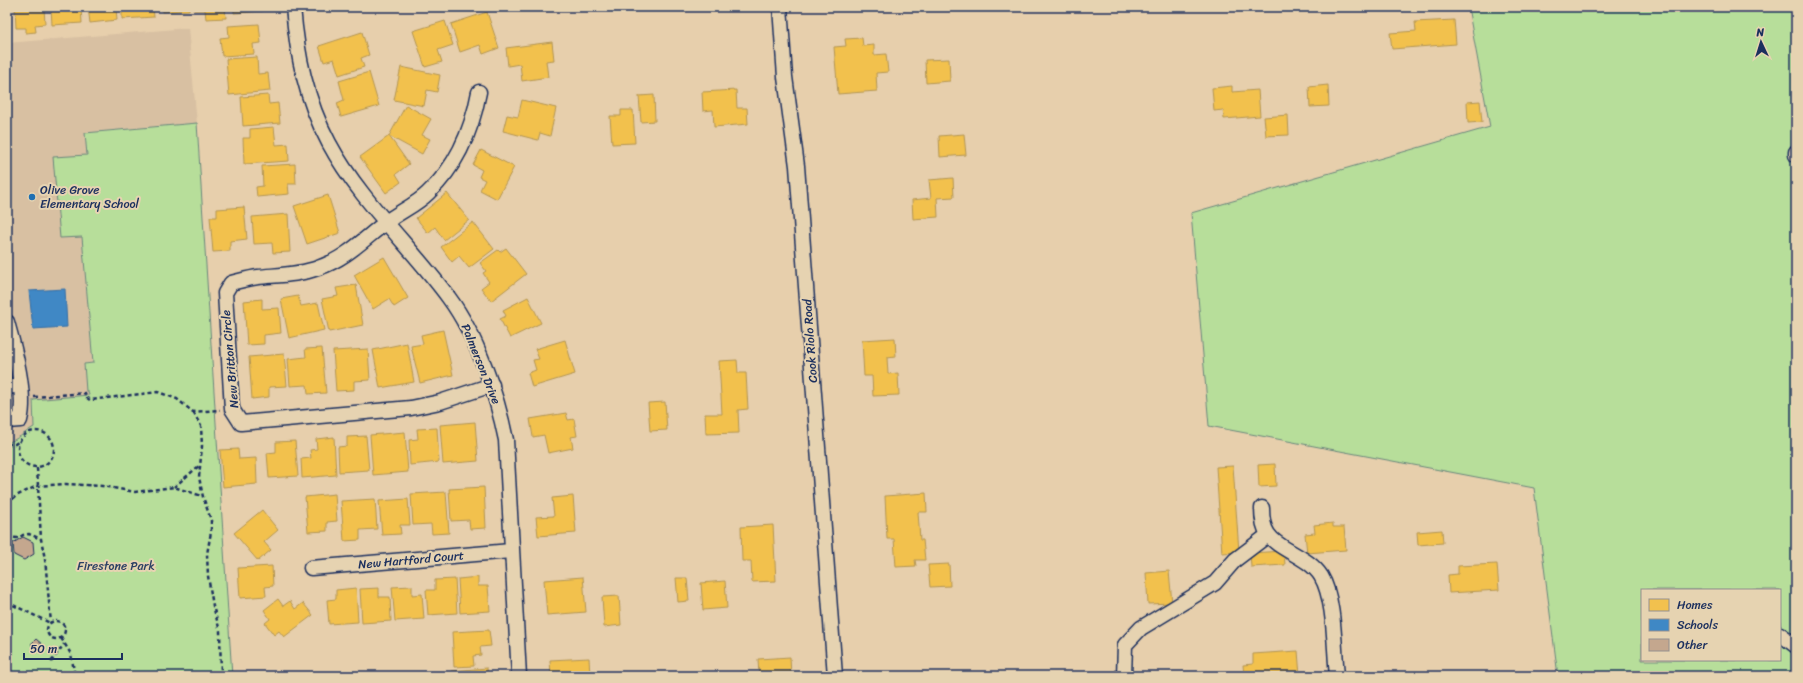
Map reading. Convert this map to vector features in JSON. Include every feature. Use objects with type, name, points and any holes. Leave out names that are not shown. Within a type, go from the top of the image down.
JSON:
[{"type":"street","name":"Palmerson Drive","points":[[293,7],[296,45],[303,75],[314,110],[329,144],[346,170],[386,222],[450,298],[466,323],[492,386],[501,415],[506,440],[519,676]]},
{"type":"street","name":"Cook Riolo Road","points":[[780,7],[785,77],[797,166],[835,676]]},
{"type":"street","name":"New Britton Circle","points":[[479,92],[475,111],[467,135],[456,158],[444,176],[427,194],[386,222],[354,249],[336,261],[316,269],[294,274],[256,277],[231,283],[225,293],[232,409],[241,423],[411,408],[440,402],[492,386]]},
{"type":"street","points":[[7,322],[10,347],[17,363],[16,390],[23,410],[20,420],[7,421]]},
{"type":"street","points":[[1262,508],[1263,521],[1268,535],[1280,545],[1308,563],[1320,576],[1327,591],[1331,612],[1337,676]]},
{"type":"street","points":[[1124,676],[1125,645],[1141,628],[1215,583],[1235,560],[1268,535]]},
{"type":"street","name":"New Hartford Court","points":[[311,568],[511,551]]},
{"type":"street","points":[[1781,635],[1796,646]]},
{"type":"path","points":[[16,390],[85,393],[87,398],[90,400],[158,392],[176,399],[193,412],[201,426],[202,446],[199,477],[203,497],[211,520],[211,532],[207,554],[208,576],[213,606],[220,631],[222,676]]},
{"type":"path","points":[[193,412],[232,409]]},
{"type":"path","points":[[7,444],[15,444],[26,434],[35,431],[45,433],[52,439],[55,448],[53,458],[46,465],[37,468],[28,466],[21,459],[18,450],[20,441]]},
{"type":"path","points":[[174,487],[200,464]]},
{"type":"path","points":[[7,598],[8,602],[50,623],[55,621],[63,625],[65,630],[61,638],[56,640],[48,636],[47,626],[50,623],[41,539],[37,468]]},
{"type":"path","points":[[7,504],[16,496],[37,486],[66,484],[102,486],[134,492],[174,487],[203,497]]},
{"type":"path","points":[[7,537],[18,538],[23,534],[29,534],[41,539]]},
{"type":"path","points":[[61,638],[70,654],[75,676]]},
{"type":"path","points":[[51,662],[64,644]]},
{"type":"shaded area","name":"Olive Grove Elementary School","points":[[188,28],[197,123],[85,133],[87,155],[60,237],[82,237],[93,363],[84,364],[89,395],[33,400],[34,427],[12,442],[7,442],[7,43]]},
{"type":"green space","points":[[1468,7],[1796,7],[1796,676],[1558,676],[1534,488],[1209,426],[1191,213],[1490,127]]},
{"type":"green space","name":"Firestone Park","points":[[197,123],[232,676],[7,676],[7,442],[10,442],[34,427],[33,400],[89,395],[88,391],[86,391],[84,364],[93,363],[82,237],[60,238],[53,157],[87,155],[85,133]]},
{"type":"building: Homes","points":[[15,7],[44,7],[45,24],[35,25],[36,32],[26,33],[26,28],[16,28]]},
{"type":"building: Homes","points":[[51,7],[81,7],[82,23],[52,25]]},
{"type":"building: Homes","points":[[88,7],[116,7],[117,20],[90,23]]},
{"type":"building: Homes","points":[[122,7],[153,7],[154,17],[122,19]]},
{"type":"building: Homes","points":[[163,7],[189,7],[189,10],[163,12]]},
{"type":"building: Homes","points":[[194,7],[225,7],[226,18],[206,19],[205,10],[194,10]]},
{"type":"building: Homes","points":[[234,7],[263,7],[263,11],[234,13]]},
{"type":"building: Homes","points":[[487,12],[499,48],[483,54],[480,45],[460,52],[451,24]]},
{"type":"building: Homes","points":[[1454,20],[1456,44],[1392,49],[1390,33],[1416,31],[1415,22]]},
{"type":"building: Homes","points":[[445,21],[453,45],[438,50],[442,62],[425,67],[413,31]]},
{"type":"building: Homes","points":[[259,24],[261,43],[253,44],[254,54],[222,56],[220,38],[229,37],[228,26]]},
{"type":"building: Homes","points":[[362,32],[369,55],[361,58],[364,67],[339,75],[334,59],[324,62],[319,46]]},
{"type":"building: Homes","points":[[862,38],[863,46],[874,45],[874,55],[886,54],[888,72],[876,73],[877,91],[838,94],[834,47],[846,46],[845,39]]},
{"type":"building: Homes","points":[[552,42],[554,60],[546,61],[548,77],[522,81],[520,64],[508,66],[506,48]]},
{"type":"building: Homes","points":[[257,57],[258,74],[268,73],[270,91],[229,95],[226,59]]},
{"type":"building: Homes","points":[[949,59],[950,81],[926,83],[925,60]]},
{"type":"building: Homes","points":[[401,67],[440,75],[437,92],[427,90],[424,106],[394,100]]},
{"type":"building: Homes","points":[[369,72],[379,106],[341,117],[337,103],[344,100],[339,81]]},
{"type":"building: Homes","points":[[1328,85],[1329,106],[1310,107],[1309,87]]},
{"type":"building: Homes","points":[[1232,86],[1232,92],[1258,90],[1260,116],[1224,119],[1223,110],[1214,111],[1212,88]]},
{"type":"building: Homes","points":[[736,90],[737,108],[747,108],[748,124],[714,127],[713,110],[703,111],[702,92]]},
{"type":"building: Homes","points":[[268,95],[269,104],[278,103],[280,123],[243,126],[241,97]]},
{"type":"building: Homes","points":[[654,95],[655,121],[641,122],[639,96]]},
{"type":"building: Homes","points":[[522,100],[556,108],[550,136],[540,133],[538,140],[503,131],[507,115],[518,117]]},
{"type":"building: Homes","points":[[1480,101],[1482,122],[1468,123],[1467,102]]},
{"type":"building: Homes","points":[[406,105],[431,119],[422,135],[430,139],[422,154],[389,136]]},
{"type":"building: Homes","points":[[621,110],[633,110],[635,143],[612,144],[610,116],[621,116]]},
{"type":"building: Homes","points":[[1288,115],[1289,135],[1266,136],[1264,117]]},
{"type":"building: Homes","points":[[274,127],[276,145],[288,144],[289,161],[244,164],[243,138],[250,138],[250,129]]},
{"type":"building: Homes","points":[[964,134],[966,155],[940,157],[939,136]]},
{"type":"building: Homes","points":[[389,136],[409,164],[396,174],[401,182],[386,193],[360,157]]},
{"type":"building: Homes","points":[[481,150],[514,167],[497,199],[480,190],[485,180],[479,177],[482,170],[473,165]]},
{"type":"building: Homes","points":[[295,164],[296,184],[288,184],[289,194],[257,197],[256,187],[263,186],[262,166]]},
{"type":"building: Homes","points":[[953,178],[954,197],[937,198],[938,217],[913,219],[912,200],[931,198],[929,180]]},
{"type":"building: Homes","points":[[447,193],[469,220],[444,240],[435,227],[428,233],[416,218]]},
{"type":"building: Homes","points":[[328,195],[340,233],[307,244],[294,206]]},
{"type":"building: Homes","points":[[244,207],[247,239],[230,241],[230,251],[213,252],[210,217],[217,217],[217,209]]},
{"type":"building: Homes","points":[[288,214],[290,252],[273,253],[272,243],[254,244],[252,217]]},
{"type":"building: Homes","points":[[473,222],[494,249],[469,268],[459,256],[452,262],[441,247]]},
{"type":"building: Homes","points":[[506,248],[526,274],[491,301],[481,288],[489,282],[483,273],[486,271],[480,263],[498,250],[500,252]]},
{"type":"building: Homes","points":[[384,257],[408,298],[394,307],[389,299],[373,309],[354,275]]},
{"type":"building: Homes","points":[[356,285],[363,325],[329,332],[322,299],[338,296],[336,288]]},
{"type":"building: Homes","points":[[298,296],[301,306],[318,303],[324,330],[289,338],[281,299]]},
{"type":"building: Homes","points":[[528,297],[541,323],[510,338],[500,319],[506,316],[503,310]]},
{"type":"building: Homes","points":[[262,299],[262,309],[279,308],[281,333],[264,335],[264,344],[247,345],[244,301]]},
{"type":"building: Homes","points":[[443,330],[453,375],[420,383],[411,346],[423,344],[421,335]]},
{"type":"building: Homes","points":[[895,338],[896,357],[887,358],[888,374],[898,373],[899,395],[873,396],[872,376],[864,376],[862,340]]},
{"type":"building: Homes","points":[[565,340],[575,374],[532,387],[528,373],[536,370],[533,360],[539,359],[535,349]]},
{"type":"building: Homes","points":[[407,343],[414,382],[380,388],[373,350]]},
{"type":"building: Homes","points":[[322,348],[326,393],[308,394],[307,385],[290,386],[288,359],[306,357],[305,349]]},
{"type":"building: Homes","points":[[368,349],[370,380],[354,381],[354,390],[336,391],[333,351]]},
{"type":"building: Homes","points":[[284,354],[287,386],[269,387],[269,397],[252,399],[249,357]]},
{"type":"building: Homes","points":[[737,360],[738,373],[746,373],[748,409],[738,410],[739,433],[706,434],[705,414],[722,414],[719,361]]},
{"type":"building: Homes","points":[[665,402],[667,430],[650,431],[648,403]]},
{"type":"building: Homes","points":[[566,413],[568,420],[574,419],[577,436],[571,437],[573,448],[548,453],[544,435],[533,437],[530,419]]},
{"type":"building: Homes","points":[[475,422],[478,461],[443,464],[440,425]]},
{"type":"building: Homes","points":[[437,428],[439,462],[410,465],[409,440],[418,439],[417,429]]},
{"type":"building: Homes","points":[[405,432],[408,472],[373,475],[370,435]]},
{"type":"building: Homes","points":[[366,436],[369,470],[339,472],[338,447],[347,446],[347,437]]},
{"type":"building: Homes","points":[[334,437],[336,475],[302,478],[301,459],[311,458],[310,450],[317,449],[316,439]]},
{"type":"building: Homes","points":[[295,441],[298,476],[269,478],[267,453],[276,452],[276,442]]},
{"type":"building: Homes","points":[[238,449],[239,459],[256,458],[257,484],[223,487],[220,450]]},
{"type":"building: Homes","points":[[1275,464],[1276,486],[1259,487],[1258,465]]},
{"type":"building: Homes","points":[[1233,466],[1239,552],[1222,553],[1216,467]]},
{"type":"building: Homes","points":[[484,487],[486,528],[470,529],[469,520],[451,521],[449,489]]},
{"type":"building: Homes","points":[[446,492],[449,533],[432,534],[431,524],[413,525],[411,494]]},
{"type":"building: Homes","points":[[926,493],[927,512],[918,512],[920,540],[923,540],[925,560],[915,560],[916,566],[896,567],[894,539],[887,539],[885,496]]},
{"type":"building: Homes","points":[[335,494],[337,521],[327,522],[327,531],[308,532],[305,497]]},
{"type":"building: Homes","points":[[573,496],[576,533],[538,536],[536,517],[554,516],[552,498]]},
{"type":"building: Homes","points":[[375,499],[377,529],[360,530],[360,540],[344,541],[341,501]]},
{"type":"building: Homes","points":[[408,499],[410,525],[400,525],[401,534],[382,535],[379,501]]},
{"type":"building: Homes","points":[[262,510],[278,530],[264,542],[271,550],[258,561],[234,533]]},
{"type":"building: Homes","points":[[1333,523],[1333,527],[1344,527],[1346,550],[1307,553],[1305,534],[1315,533],[1314,525]]},
{"type":"building: Homes","points":[[773,525],[776,581],[752,582],[751,561],[742,561],[741,527]]},
{"type":"building: Homes","points":[[1442,530],[1443,543],[1418,545],[1417,532]]},
{"type":"building: Homes","points":[[1284,551],[1285,565],[1251,567],[1250,553]]},
{"type":"building: Homes","points":[[949,564],[950,586],[930,587],[928,565]]},
{"type":"building: Homes","points":[[1497,564],[1499,590],[1449,593],[1448,575],[1458,574],[1458,566]]},
{"type":"building: Homes","points":[[272,566],[273,586],[265,587],[266,596],[240,598],[238,568]]},
{"type":"building: Homes","points":[[1169,571],[1172,603],[1148,604],[1146,573]]},
{"type":"building: Homes","points":[[478,577],[478,586],[488,586],[490,611],[460,613],[458,579]]},
{"type":"building: Homes","points":[[583,577],[586,612],[547,615],[544,580]]},
{"type":"building: Homes","points":[[676,578],[687,578],[689,601],[678,602]]},
{"type":"building: Homes","points":[[455,579],[457,613],[428,615],[426,590],[435,590],[435,580]]},
{"type":"building: Homes","points":[[725,581],[727,608],[703,610],[701,583]]},
{"type":"building: Homes","points":[[412,586],[412,595],[422,594],[424,619],[395,621],[392,587]]},
{"type":"building: Homes","points":[[356,588],[358,622],[329,624],[327,600],[336,599],[336,590]]},
{"type":"building: Homes","points":[[379,588],[379,597],[390,597],[391,621],[362,623],[360,589]]},
{"type":"building: Homes","points":[[619,596],[621,625],[604,627],[602,597]]},
{"type":"building: Homes","points":[[278,599],[283,606],[290,601],[295,609],[303,603],[313,615],[284,637],[279,631],[274,635],[265,623],[270,619],[264,610]]},
{"type":"building: Homes","points":[[489,630],[491,646],[480,647],[481,655],[473,656],[474,666],[454,667],[452,632]]},
{"type":"building: Homes","points":[[1298,651],[1300,676],[1244,676],[1243,665],[1253,664],[1253,654]]},
{"type":"building: Homes","points":[[790,657],[791,676],[759,676],[758,659]]},
{"type":"building: Homes","points":[[589,658],[590,676],[551,676],[550,660]]},
{"type":"building: Homes","points":[[487,668],[488,676],[452,676],[451,671]]},
{"type":"building: Schools","points":[[65,289],[67,327],[33,329],[29,291]]},
{"type":"building: Other","points":[[23,537],[33,542],[34,554],[24,560],[14,555],[13,543]]},
{"type":"building: Other","points":[[36,639],[43,645],[38,651],[31,644]]},
{"type":"place","name":"Olive Grove Elementary School","points":[[32,197]]}]
